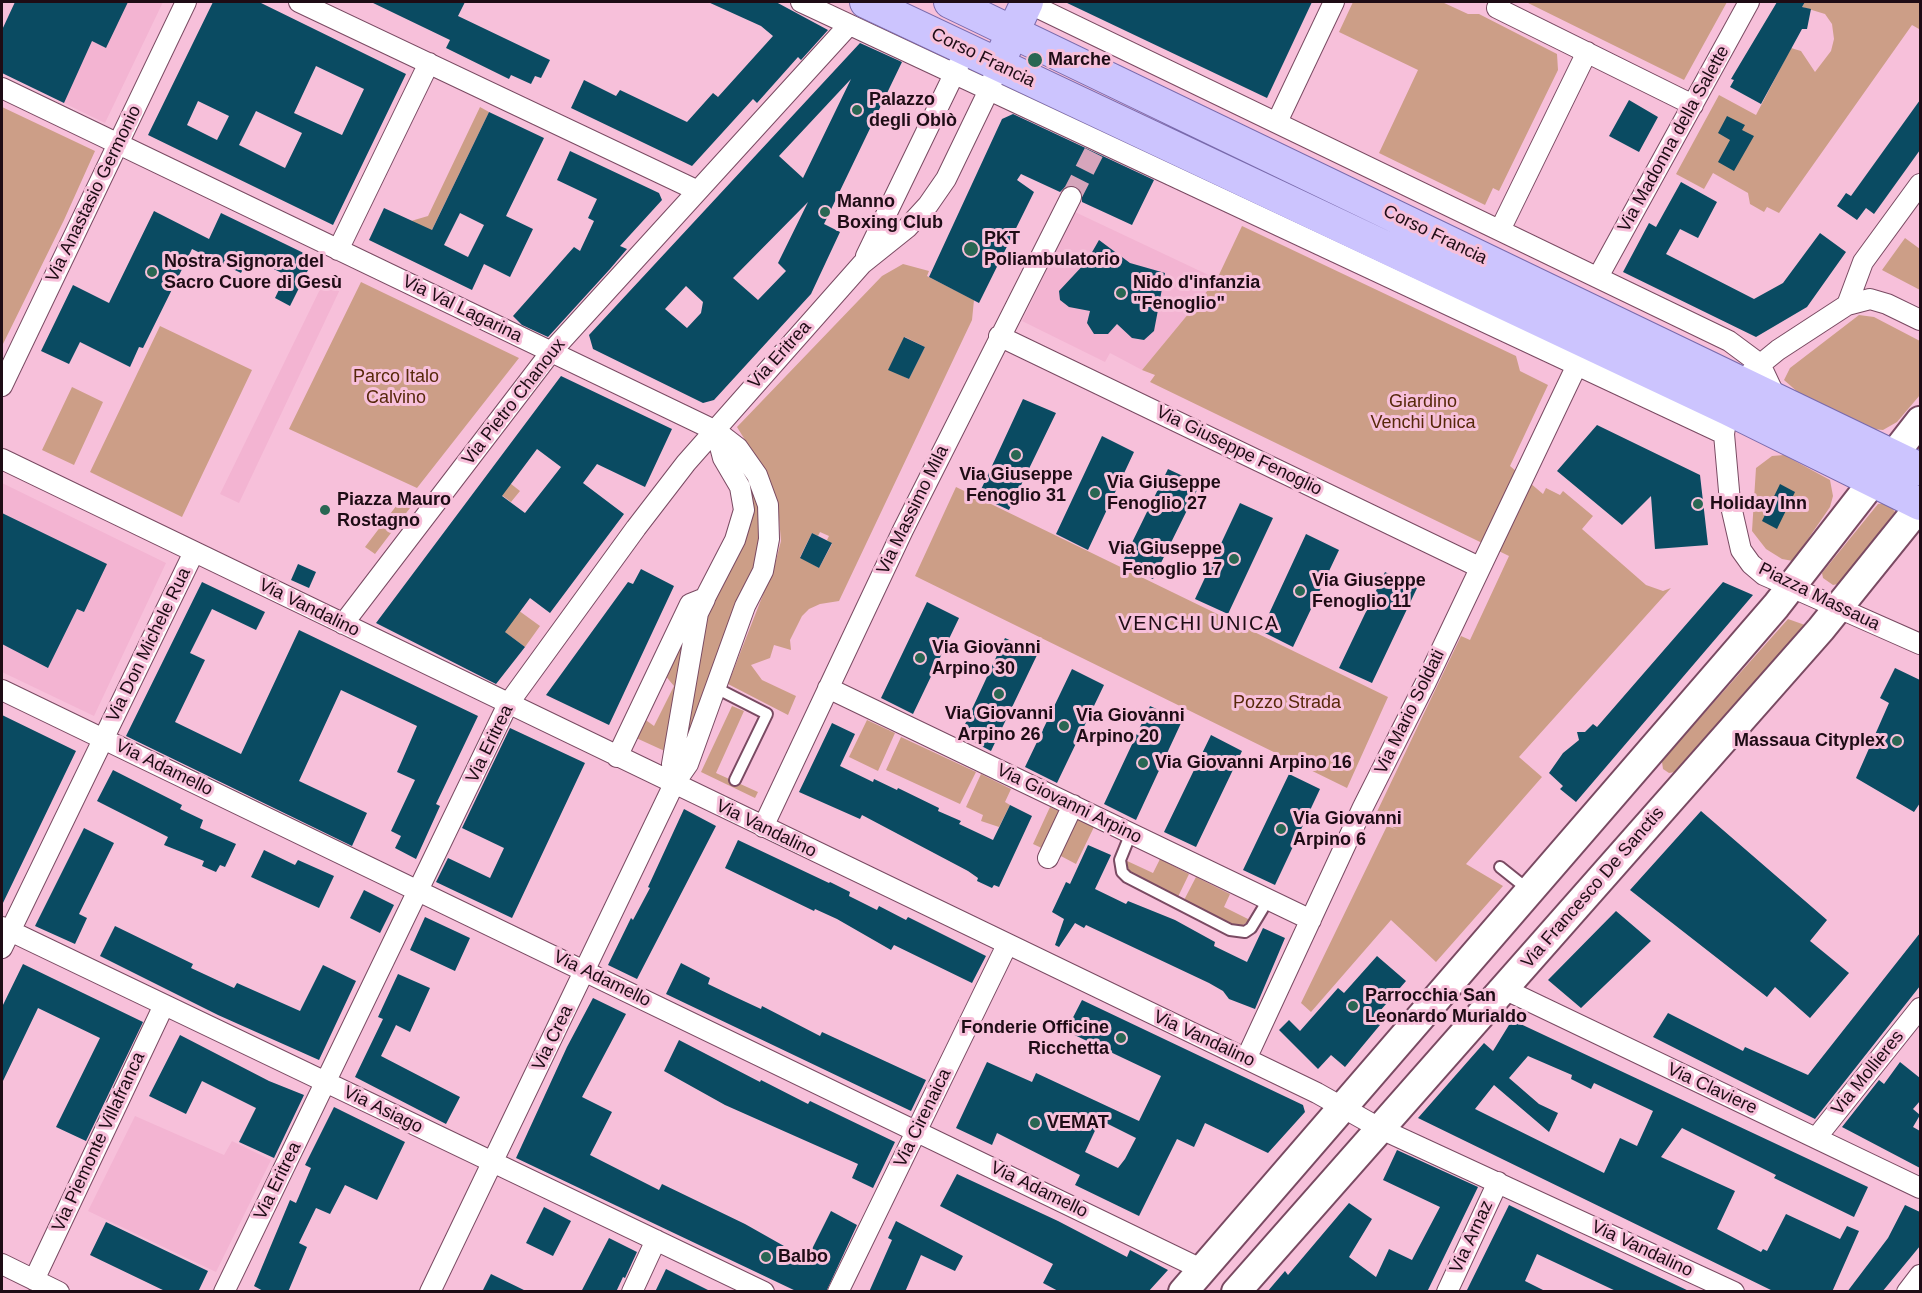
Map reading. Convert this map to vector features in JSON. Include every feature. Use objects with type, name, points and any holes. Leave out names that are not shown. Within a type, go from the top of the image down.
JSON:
[{"type":"main road","name":"Corso Francia","points":[[950,2],[985,9],[1012,32],[1750,373],[1776,398],[1920,469]]},
{"type":"main road","points":[[993,79],[1027,2]]},
{"type":"main road","points":[[960,63],[985,9]]},
{"type":"main road","name":"Corso Francia","points":[[858,13],[993,79],[1393,252],[1726,422],[1873,480],[1920,505]]},
{"type":"main road","points":[[1183,1292],[1644,760],[1791,586],[1920,421]]},
{"type":"main road","name":"Via Francesco De Sanctis","points":[[1236,1292],[1838,608],[1920,505]]},
{"type":"main road","points":[[1644,760],[1678,791]]},
{"type":"street","name":"Via Anastasio Germonio","points":[[2,386],[186,2]]},
{"type":"street","points":[[299,2],[696,190]]},
{"type":"street","name":"Corso Francia","points":[[801,2],[858,13]]},
{"type":"street","name":"Corso Francia","points":[[1027,2],[1729,341],[1750,373]]},
{"type":"street","points":[[1277,122],[1334,2]]},
{"type":"street","points":[[1500,2],[1497,8],[1693,105]]},
{"type":"street","name":"Via Madonna della Salette","points":[[1598,277],[1749,2]]},
{"type":"street","name":"Via Pietro Chanoux","points":[[343,624],[551,352],[858,13]]},
{"type":"street","name":"Corso Francia","points":[[1500,230],[1587,52]]},
{"type":"street","points":[[338,250],[429,63]]},
{"type":"street","name":"Corso Francia","points":[[862,264],[960,63]]},
{"type":"street","name":"Corso Francia","points":[[862,264],[907,228],[928,205],[946,179],[993,79],[1098,146],[1430,297],[1576,367],[1726,422]]},
{"type":"street","name":"Via Val Lagarina","points":[[2,88],[716,431]]},
{"type":"street","points":[[1847,305],[1863,262],[1920,184]]},
{"type":"street","name":"Via Massimo Mila","points":[[763,827],[828,687],[999,336],[1071,197]]},
{"type":"street","name":"Corso Francia","points":[[1393,252],[1430,297]]},
{"type":"street","name":"Via Eritrea","points":[[224,1292],[508,704],[686,463],[862,264]]},
{"type":"street","points":[[1750,373],[1847,305],[1870,299],[1887,304],[1920,320]]},
{"type":"street","name":"Via Giuseppe Fenoglio","points":[[999,336],[1479,567]]},
{"type":"street","name":"Via Mario Soldati","points":[[1246,1059],[1576,367]]},
{"type":"street","name":"Piazza Massaua","points":[[1750,373],[1726,422],[1730,502],[1741,550],[1751,564],[1764,575],[1920,644]]},
{"type":"street","points":[[674,784],[672,764],[698,613],[735,540],[744,510],[740,487],[723,458],[716,431]]},
{"type":"street","points":[[674,784],[688,764],[745,606],[763,571],[769,539],[768,505],[757,475],[735,444],[716,431]]},
{"type":"street","name":"Via Vandalino","points":[[2,459],[1246,1059],[1381,1129],[1734,1292]]},
{"type":"street","name":"Via Don Michele Rua","points":[[4,935],[104,739],[194,552]]},
{"type":"street","points":[[617,757],[690,604],[705,598]]},
{"type":"street","name":"Via Giovanni Arpino","points":[[828,687],[1311,920]]},
{"type":"street","name":"Via Adamello","points":[[2,690],[1202,1269]]},
{"type":"street","name":"Via Crea","points":[[430,1292],[586,972],[674,784]]},
{"type":"street","points":[[1048,858],[1073,805]]},
{"type":"street","name":"Via Asiago","points":[[4,935],[164,1005],[764,1292]]},
{"type":"street","name":"Via Cirenaica","points":[[838,1292],[1007,945]]},
{"type":"street","name":"Via Claviere","points":[[1504,989],[1920,1188]]},
{"type":"street","name":"Via Piemonte Villafranca","points":[[34,1280],[164,1005]]},
{"type":"street","name":"Via Mollieres","points":[[1816,1138],[1920,1008]]},
{"type":"street","name":"Via Arnaz","points":[[1447,1292],[1498,1182]]},
{"type":"street","points":[[632,1292],[656,1240]]},
{"type":"street","points":[[3,1267],[59,1292]]},
{"type":"street","points":[[1907,1292],[1920,1275]]},
{"type":"lane","points":[[716,688],[767,714],[735,780]]},
{"type":"lane","points":[[1131,833],[1120,860],[1122,872],[1127,877],[1219,924],[1245,932],[1256,924],[1268,900]]},
{"type":"lane","points":[[1500,867],[1531,892]]},
{"type":"shaded area","points":[[15,2],[163,2],[105,123],[2,73],[2,29]]},
{"type":"shaded area","name":"Nido d'infanzia \"Fenoglio\"","points":[[1075,212],[1217,279],[1142,370],[1110,353],[1105,362],[1022,321]]},
{"type":"shaded area","points":[[327,275],[343,283],[239,503],[220,494]]},
{"type":"shaded area","points":[[2,483],[166,563],[94,716],[2,672]]},
{"type":"shaded area","points":[[135,1116],[224,1155],[232,1141],[271,1160],[216,1272],[88,1211]]},
{"type":"green space","points":[[1353,2],[1442,2],[1468,14],[1479,14],[1557,54],[1558,70],[1499,191],[1493,188],[1485,205],[1379,153],[1418,70],[1339,32]]},
{"type":"green space","points":[[1526,2],[1727,2],[1684,80]]},
{"type":"green space","points":[[1805,2],[1920,2],[1920,26],[1919,29],[1912,25],[1779,213],[1767,207],[1764,212],[1750,204],[1748,193],[1713,173],[1704,189],[1676,174],[1719,95],[1756,115],[1791,48],[1801,51],[1815,72],[1831,51],[1834,39],[1832,24],[1825,14],[1802,7]]},
{"type":"green space","points":[[2,107],[95,151],[3,344]]},
{"type":"green space","points":[[480,107],[489,112],[428,238],[411,221],[428,216]]},
{"type":"green space","name":"Giardino Venchi Unica","points":[[1242,226],[1516,356],[1520,371],[1548,385],[1510,466],[1543,494],[1546,488],[1560,495],[1563,491],[1593,516],[1582,529],[1646,585],[1663,591],[1671,588],[1519,757],[1542,777],[1466,864],[1503,886],[1436,962],[1391,920],[1311,1012],[1301,1003],[1387,826],[1398,830],[1374,818],[1461,636],[1470,640],[1509,556],[1150,382],[1155,375],[1142,370],[1217,279]]},
{"type":"green space","points":[[1905,238],[1920,249],[1920,290],[1882,270]]},
{"type":"green space","points":[[903,264],[929,271],[927,276],[974,300],[972,320],[839,601],[820,604],[809,609],[802,616],[790,640],[791,650],[774,645],[770,658],[751,665],[762,680],[796,696],[788,715],[728,684],[775,564],[781,541],[779,518],[769,479],[737,427],[882,276]],"holes":[[[905,337],[925,347],[909,379],[889,369]],[[820,532],[829,536],[827,540],[832,544],[819,568],[800,557],[812,533],[818,536]]]},
{"type":"green space","name":"Parco Italo Calvino","points":[[361,282],[519,358],[417,488],[289,429]]},
{"type":"green space","points":[[1859,315],[1874,317],[1920,341],[1920,395],[1897,422],[1883,430],[1873,429],[1800,394],[1784,380],[1790,368]]},
{"type":"green space","points":[[160,326],[252,370],[182,517],[90,472]]},
{"type":"green space","points":[[72,387],[103,402],[74,465],[42,450]]},
{"type":"green space","points":[[1784,455],[1830,480],[1833,496],[1830,507],[1793,561],[1782,559],[1766,549],[1752,531],[1756,468],[1772,456]]},
{"type":"green space","points":[[737,456],[759,499],[762,523],[755,570],[734,605],[685,759],[681,758],[704,623],[742,545],[752,503],[748,483],[734,458]]},
{"type":"green space","points":[[492,469],[520,491],[511,502],[483,481]]},
{"type":"green space","name":"Pozzo Strada","points":[[956,487],[1388,697],[1347,788],[915,576]]},
{"type":"green space","points":[[403,497],[413,504],[375,554],[365,547]]},
{"type":"green space","points":[[1888,503],[1895,512],[1838,584],[1833,585],[1823,578],[1822,573],[1878,504]]},
{"type":"green space","points":[[436,581],[482,584],[540,626],[525,647]]},
{"type":"green space","points":[[1788,619],[1805,625],[1675,772],[1669,773],[1663,769],[1662,762],[1666,756]]},
{"type":"green space","points":[[689,622],[669,753],[634,737],[643,718],[654,726],[674,686],[664,674]]},
{"type":"green space","points":[[732,706],[744,711],[716,773],[758,792],[755,798],[701,772]]},
{"type":"green space","points":[[867,720],[895,733],[878,771],[849,757]]},
{"type":"green space","points":[[901,737],[976,772],[960,804],[886,770]]},
{"type":"green space","points":[[981,774],[1011,789],[1005,802],[1010,805],[999,827],[981,821],[983,815],[966,807]]},
{"type":"green space","points":[[1050,807],[1063,813],[1046,850],[1033,844]]},
{"type":"green space","points":[[1074,818],[1094,827],[1076,864],[1057,854]]},
{"type":"green space","points":[[1160,859],[1189,874],[1176,901],[1136,881],[1125,863],[1125,860],[1153,873]]},
{"type":"green space","points":[[1196,877],[1230,894],[1224,907],[1250,920],[1243,925],[1231,926],[1182,904]]},
{"type":"building","points":[[15,2],[128,2],[106,48],[92,41],[64,103],[2,73],[2,30]]},
{"type":"building","points":[[213,2],[259,2],[406,74],[333,225],[148,135]],"holes":[[[316,66],[364,89],[342,135],[294,113]],[[198,101],[229,116],[217,140],[187,125]],[[256,111],[302,133],[285,168],[239,145]]]},
{"type":"building","points":[[371,2],[465,2],[458,16],[550,60],[541,78],[535,76],[531,84],[511,75],[509,79],[446,48],[450,40]]},
{"type":"building","points":[[708,2],[776,2],[828,30],[801,60],[798,57],[757,103],[753,99],[692,166],[571,108],[584,80],[616,96],[620,90],[687,122],[713,93],[718,97],[773,36],[761,26]]},
{"type":"building","points":[[1065,2],[1312,2],[1267,98]]},
{"type":"building","points":[[1777,2],[1805,2],[1802,7],[1811,9],[1807,29],[1802,29],[1761,104],[1730,87],[1734,80],[1731,79]]},
{"type":"building","points":[[860,43],[902,62],[824,224],[840,232],[811,294],[714,400],[703,403],[593,349],[589,335]],"holes":[[[851,79],[803,178],[779,156]],[[808,202],[778,263],[786,271],[758,300],[733,278]],[[686,286],[703,302],[701,313],[687,328],[665,309]]]},
{"type":"building","points":[[1629,100],[1658,117],[1639,152],[1609,136]]},
{"type":"building","points":[[1920,100],[1920,150],[1874,214],[1866,208],[1857,220],[1837,206],[1846,193],[1851,196]]},
{"type":"building","points":[[489,112],[544,138],[506,216],[533,229],[510,277],[484,264],[472,290],[369,240],[384,208],[432,230]],"holes":[[[460,213],[484,225],[468,257],[444,245]]]},
{"type":"building","points":[[1013,114],[1154,180],[1132,225],[1082,202],[1081,191],[1076,186],[1065,187],[1060,192],[1021,174],[1017,180],[1034,192],[979,303],[929,277],[1002,119]]},
{"type":"building","points":[[1727,116],[1745,125],[1742,130],[1754,136],[1734,171],[1718,162],[1730,140],[1718,133]]},
{"type":"building","points":[[570,151],[659,193],[662,200],[620,246],[627,249],[548,337],[522,325],[513,316],[574,247],[580,251],[594,221],[588,218],[597,199],[557,180]]},
{"type":"building","points":[[1681,182],[1717,202],[1698,238],[1680,229],[1666,254],[1754,299],[1783,283],[1820,233],[1846,252],[1807,307],[1756,337],[1623,272],[1649,223],[1656,227]]},
{"type":"building","points":[[154,211],[209,239],[221,213],[314,258],[290,306],[275,298],[286,275],[249,257],[241,273],[192,249],[143,348],[139,347],[130,367],[80,342],[69,364],[41,351],[73,285],[109,303]]},
{"type":"building","points":[[1099,240],[1130,263],[1165,273],[1154,331],[1144,340],[1132,338],[1117,324],[1108,334],[1094,334],[1087,323],[1090,311],[1069,307],[1060,300],[1059,291],[1087,261]]},
{"type":"building","points":[[904,337],[925,347],[909,379],[888,370]]},
{"type":"building","points":[[561,376],[672,429],[645,487],[597,464],[583,483],[624,514],[550,613],[530,598],[505,632],[525,647],[496,684],[376,623]],"holes":[[[537,449],[561,467],[525,513],[502,496]]]},
{"type":"building","name":"Via Giuseppe Fenoglio 31","points":[[1023,399],[1056,413],[1009,510],[978,496]]},
{"type":"building","points":[[1597,425],[1700,475],[1708,545],[1655,549],[1651,496],[1622,525],[1557,471]]},
{"type":"building","name":"Via Giuseppe Fenoglio 27","points":[[1102,436],[1134,452],[1088,550],[1056,534]]},
{"type":"building","points":[[1168,469],[1200,484],[1153,579],[1121,565]]},
{"type":"building","points":[[1780,484],[1795,492],[1777,529],[1762,521]]},
{"type":"building","name":"Via Giuseppe Fenoglio 17","points":[[1240,503],[1273,518],[1228,614],[1195,599]]},
{"type":"building","points":[[2,513],[107,564],[84,612],[77,609],[48,668],[2,644]]},
{"type":"building","points":[[812,533],[832,543],[819,568],[800,558]]},
{"type":"building","name":"Via Giuseppe Fenoglio 11","points":[[1306,534],[1339,550],[1293,647],[1261,631]]},
{"type":"building","points":[[298,564],[316,572],[309,588],[291,580]]},
{"type":"building","points":[[641,569],[674,586],[609,725],[546,695],[628,582],[633,584]]},
{"type":"building","points":[[1385,572],[1417,588],[1372,683],[1339,668]]},
{"type":"building","points":[[202,582],[265,612],[256,630],[212,609],[190,653],[205,660],[175,722],[241,754],[299,630],[478,716],[436,804],[440,806],[416,859],[395,848],[401,836],[391,831],[415,780],[397,772],[417,726],[341,690],[299,781],[367,813],[352,846],[126,736]]},
{"type":"building","points":[[1723,582],[1753,595],[1576,802],[1560,789],[1563,786],[1549,773],[1563,753],[1579,740],[1577,732],[1585,732],[1593,724],[1597,727]]},
{"type":"building","name":"Via Giovanni Arpino 30","points":[[927,602],[959,618],[913,714],[881,698]]},
{"type":"building","name":"Via Giovanni Arpino 26","points":[[1005,638],[1038,653],[991,751],[960,735]]},
{"type":"building","name":"Massaua Cityplex","points":[[1895,668],[1920,680],[1920,803],[1914,812],[1856,778],[1889,703],[1880,698]]},
{"type":"building","name":"Via Giovanni Arpino 20","points":[[1072,669],[1104,685],[1057,783],[1025,767]]},
{"type":"building","name":"Via Giovanni Arpino 16","points":[[1150,706],[1182,721],[1136,820],[1104,804]]},
{"type":"building","points":[[2,715],[76,751],[2,905]]},
{"type":"building","points":[[832,723],[855,734],[840,766],[873,782],[874,779],[897,790],[898,788],[939,808],[938,811],[961,821],[959,824],[993,840],[1010,805],[1032,816],[999,887],[994,885],[992,888],[977,881],[978,878],[968,871],[862,815],[860,819],[799,792]]},
{"type":"building","points":[[510,728],[585,763],[512,918],[436,882],[448,858],[490,878],[504,848],[462,828]]},
{"type":"building","points":[[1211,735],[1242,751],[1196,847],[1164,832]]},
{"type":"building","points":[[113,770],[182,805],[180,809],[203,820],[200,828],[236,844],[225,867],[220,865],[216,872],[202,866],[204,861],[164,845],[168,837],[97,801]]},
{"type":"building","name":"Via Giovanni Arpino 6","points":[[1289,774],[1320,789],[1275,885],[1243,870]]},
{"type":"building","points":[[684,809],[716,826],[637,979],[608,965],[631,918],[633,920],[650,888],[648,887]]},
{"type":"building","points":[[1701,811],[1827,920],[1810,941],[1849,973],[1810,1018],[1775,987],[1767,997],[1630,890]]},
{"type":"building","points":[[84,828],[114,843],[79,914],[87,918],[75,944],[35,926]]},
{"type":"building","points":[[738,840],[850,892],[849,896],[877,910],[879,906],[906,920],[908,917],[986,956],[972,983],[894,945],[891,950],[837,919],[815,909],[814,911],[725,868]]},
{"type":"building","points":[[1088,845],[1111,855],[1095,889],[1126,904],[1128,901],[1175,920],[1215,942],[1214,946],[1247,962],[1263,928],[1285,938],[1255,1009],[1229,999],[1223,991],[1209,983],[1086,925],[1084,928],[1075,923],[1059,947],[1055,945],[1064,919],[1052,912],[1066,882],[1070,884]]},
{"type":"building","points":[[264,850],[295,865],[298,860],[334,876],[319,908],[251,877]]},
{"type":"building","points":[[364,890],[394,905],[380,933],[350,918]]},
{"type":"building","points":[[1616,911],[1651,941],[1581,1008],[1548,980]]},
{"type":"building","points":[[425,917],[470,938],[455,971],[410,950]]},
{"type":"building","points":[[115,926],[193,964],[191,968],[234,988],[237,983],[300,1011],[323,965],[356,981],[319,1060],[218,1015],[100,956]]},
{"type":"building","points":[[1920,933],[1920,986],[1815,1119],[1653,1037],[1668,1013],[1743,1051],[1745,1047],[1808,1075]]},
{"type":"building","name":"Parrocchia San Leonardo Murialdo","points":[[1377,956],[1406,981],[1373,1019],[1380,1025],[1345,1067],[1331,1055],[1318,1069],[1279,1030],[1289,1020],[1300,1031],[1338,988],[1344,993]]},
{"type":"building","points":[[681,963],[710,978],[708,984],[733,996],[761,1009],[762,1006],[820,1036],[822,1032],[926,1080],[911,1111],[666,994]]},
{"type":"building","points":[[23,964],[143,1022],[86,1141],[56,1127],[100,1038],[38,1008],[2,1083],[2,1007]]},
{"type":"building","points":[[398,974],[430,988],[410,1032],[396,1025],[381,1056],[460,1097],[446,1124],[355,1077],[383,1019],[378,1017]]},
{"type":"building","points":[[593,998],[626,1014],[582,1097],[612,1112],[590,1155],[659,1190],[662,1184],[745,1224],[807,1259],[831,1211],[857,1225],[826,1292],[798,1292],[516,1158],[567,1047]]},
{"type":"building","points":[[1082,1000],[1303,1105],[1305,1112],[1268,1153],[1205,1123],[1194,1147],[1177,1139],[1139,1216],[1075,1185],[1080,1175],[997,1133],[992,1145],[956,1128],[987,1062],[1032,1082],[1036,1073],[1139,1121],[1161,1076],[1066,1031]],"holes":[[[1100,1120],[1136,1138],[1118,1168],[1085,1152]]]},
{"type":"building","points":[[1512,1020],[1868,1187],[1854,1217],[1774,1178],[1776,1175],[1682,1128],[1661,1157],[1735,1191],[1717,1229],[1761,1252],[1763,1249],[1767,1251],[1786,1214],[1840,1239],[1847,1226],[1859,1231],[1832,1292],[1775,1292],[1418,1118],[1484,1043],[1493,1051]],"holes":[[[1528,1056],[1572,1075],[1571,1079],[1591,1089],[1594,1083],[1653,1111],[1637,1146],[1620,1138],[1604,1173],[1475,1109],[1494,1085],[1549,1132],[1558,1113],[1539,1104],[1509,1078]]]},
{"type":"building","points":[[180,1035],[269,1081],[304,1095],[274,1158],[239,1142],[256,1108],[202,1081],[186,1114],[149,1096]]},
{"type":"building","points":[[679,1040],[760,1082],[761,1080],[808,1104],[810,1101],[895,1142],[873,1188],[852,1178],[858,1164],[725,1105],[664,1071]]},
{"type":"building","points":[[1900,1062],[1920,1078],[1920,1101],[1913,1109],[1920,1115],[1913,1127],[1920,1131],[1920,1168],[1842,1127],[1879,1080],[1884,1084]]},
{"type":"building","points":[[334,1107],[405,1142],[377,1200],[345,1185],[330,1214],[316,1208],[299,1243],[307,1247],[288,1292],[265,1292],[254,1286],[290,1200],[296,1203],[311,1168],[305,1165]]},
{"type":"building","points":[[1397,1150],[1478,1187],[1427,1292],[1267,1292],[1285,1271],[1288,1275],[1349,1203],[1372,1219],[1349,1257],[1376,1277],[1389,1249],[1412,1260],[1440,1207],[1383,1180]]},
{"type":"building","points":[[957,1174],[1058,1221],[1127,1257],[1130,1250],[1168,1270],[1148,1292],[1060,1292],[1043,1283],[1053,1264],[940,1206]]},
{"type":"building","points":[[1509,1205],[1691,1292],[1618,1292],[1537,1254],[1525,1281],[1547,1292],[1466,1292]]},
{"type":"building","points":[[1905,1205],[1920,1212],[1920,1246],[1882,1292],[1847,1292],[1888,1238]]},
{"type":"building","points":[[544,1207],[571,1221],[553,1256],[526,1243]]},
{"type":"building","points":[[896,1221],[963,1256],[955,1271],[921,1255],[905,1292],[869,1292],[892,1240],[888,1238]]},
{"type":"building","points":[[106,1222],[208,1271],[198,1292],[167,1292],[90,1255]]},
{"type":"building","points":[[609,1238],[637,1252],[625,1278],[623,1277],[616,1292],[581,1292]]},
{"type":"building","points":[[666,1269],[712,1292],[655,1292]]},
{"type":"building","points":[[491,1274],[528,1292],[482,1292]]},
{"type":"tunnel","points":[[1071,197],[1096,148]]},
{"type":"place","name":"Marche","points":[[1035,60]]},
{"type":"place","name":"Palazzo degli Oblò","points":[[857,110]]},
{"type":"place","name":"Manno Boxing Club","points":[[825,212]]},
{"type":"place","name":"PKT Poliambulatorio","points":[[971,249]]},
{"type":"place","name":"Nostra Signora del Sacro Cuore di Gesù","points":[[152,272]]},
{"type":"place","name":"Nido d'infanzia \"Fenoglio\"","points":[[1121,293]]},
{"type":"place","name":"Via Giuseppe Fenoglio 31","points":[[1016,455]]},
{"type":"place","name":"Via Giuseppe Fenoglio 27","points":[[1095,493]]},
{"type":"place","name":"Holiday Inn","points":[[1698,504]]},
{"type":"place","name":"Piazza Mauro Rostagno","points":[[325,510]]},
{"type":"place","name":"Via Giuseppe Fenoglio 17","points":[[1234,559]]},
{"type":"place","name":"Via Giuseppe Fenoglio 11","points":[[1300,591]]},
{"type":"place","name":"Via Giovanni Arpino 30","points":[[920,658]]},
{"type":"place","name":"Via Giovanni Arpino 26","points":[[999,694]]},
{"type":"place","name":"Via Giovanni Arpino 20","points":[[1064,726]]},
{"type":"place","name":"Massaua Cityplex","points":[[1897,741]]},
{"type":"place","name":"Via Giovanni Arpino 16","points":[[1143,763]]},
{"type":"place","name":"Via Giovanni Arpino 6","points":[[1281,829]]},
{"type":"place","name":"Parrocchia San Leonardo Murialdo","points":[[1353,1006]]},
{"type":"place","name":"Fonderie Officine Ricchetta","points":[[1121,1038]]},
{"type":"place","name":"VEMAT","points":[[1035,1123]]},
{"type":"place","name":"Balbo","points":[[766,1257]]},
{"type":"district","name":"VENCHI UNICA","points":[[1199,624]]}]
